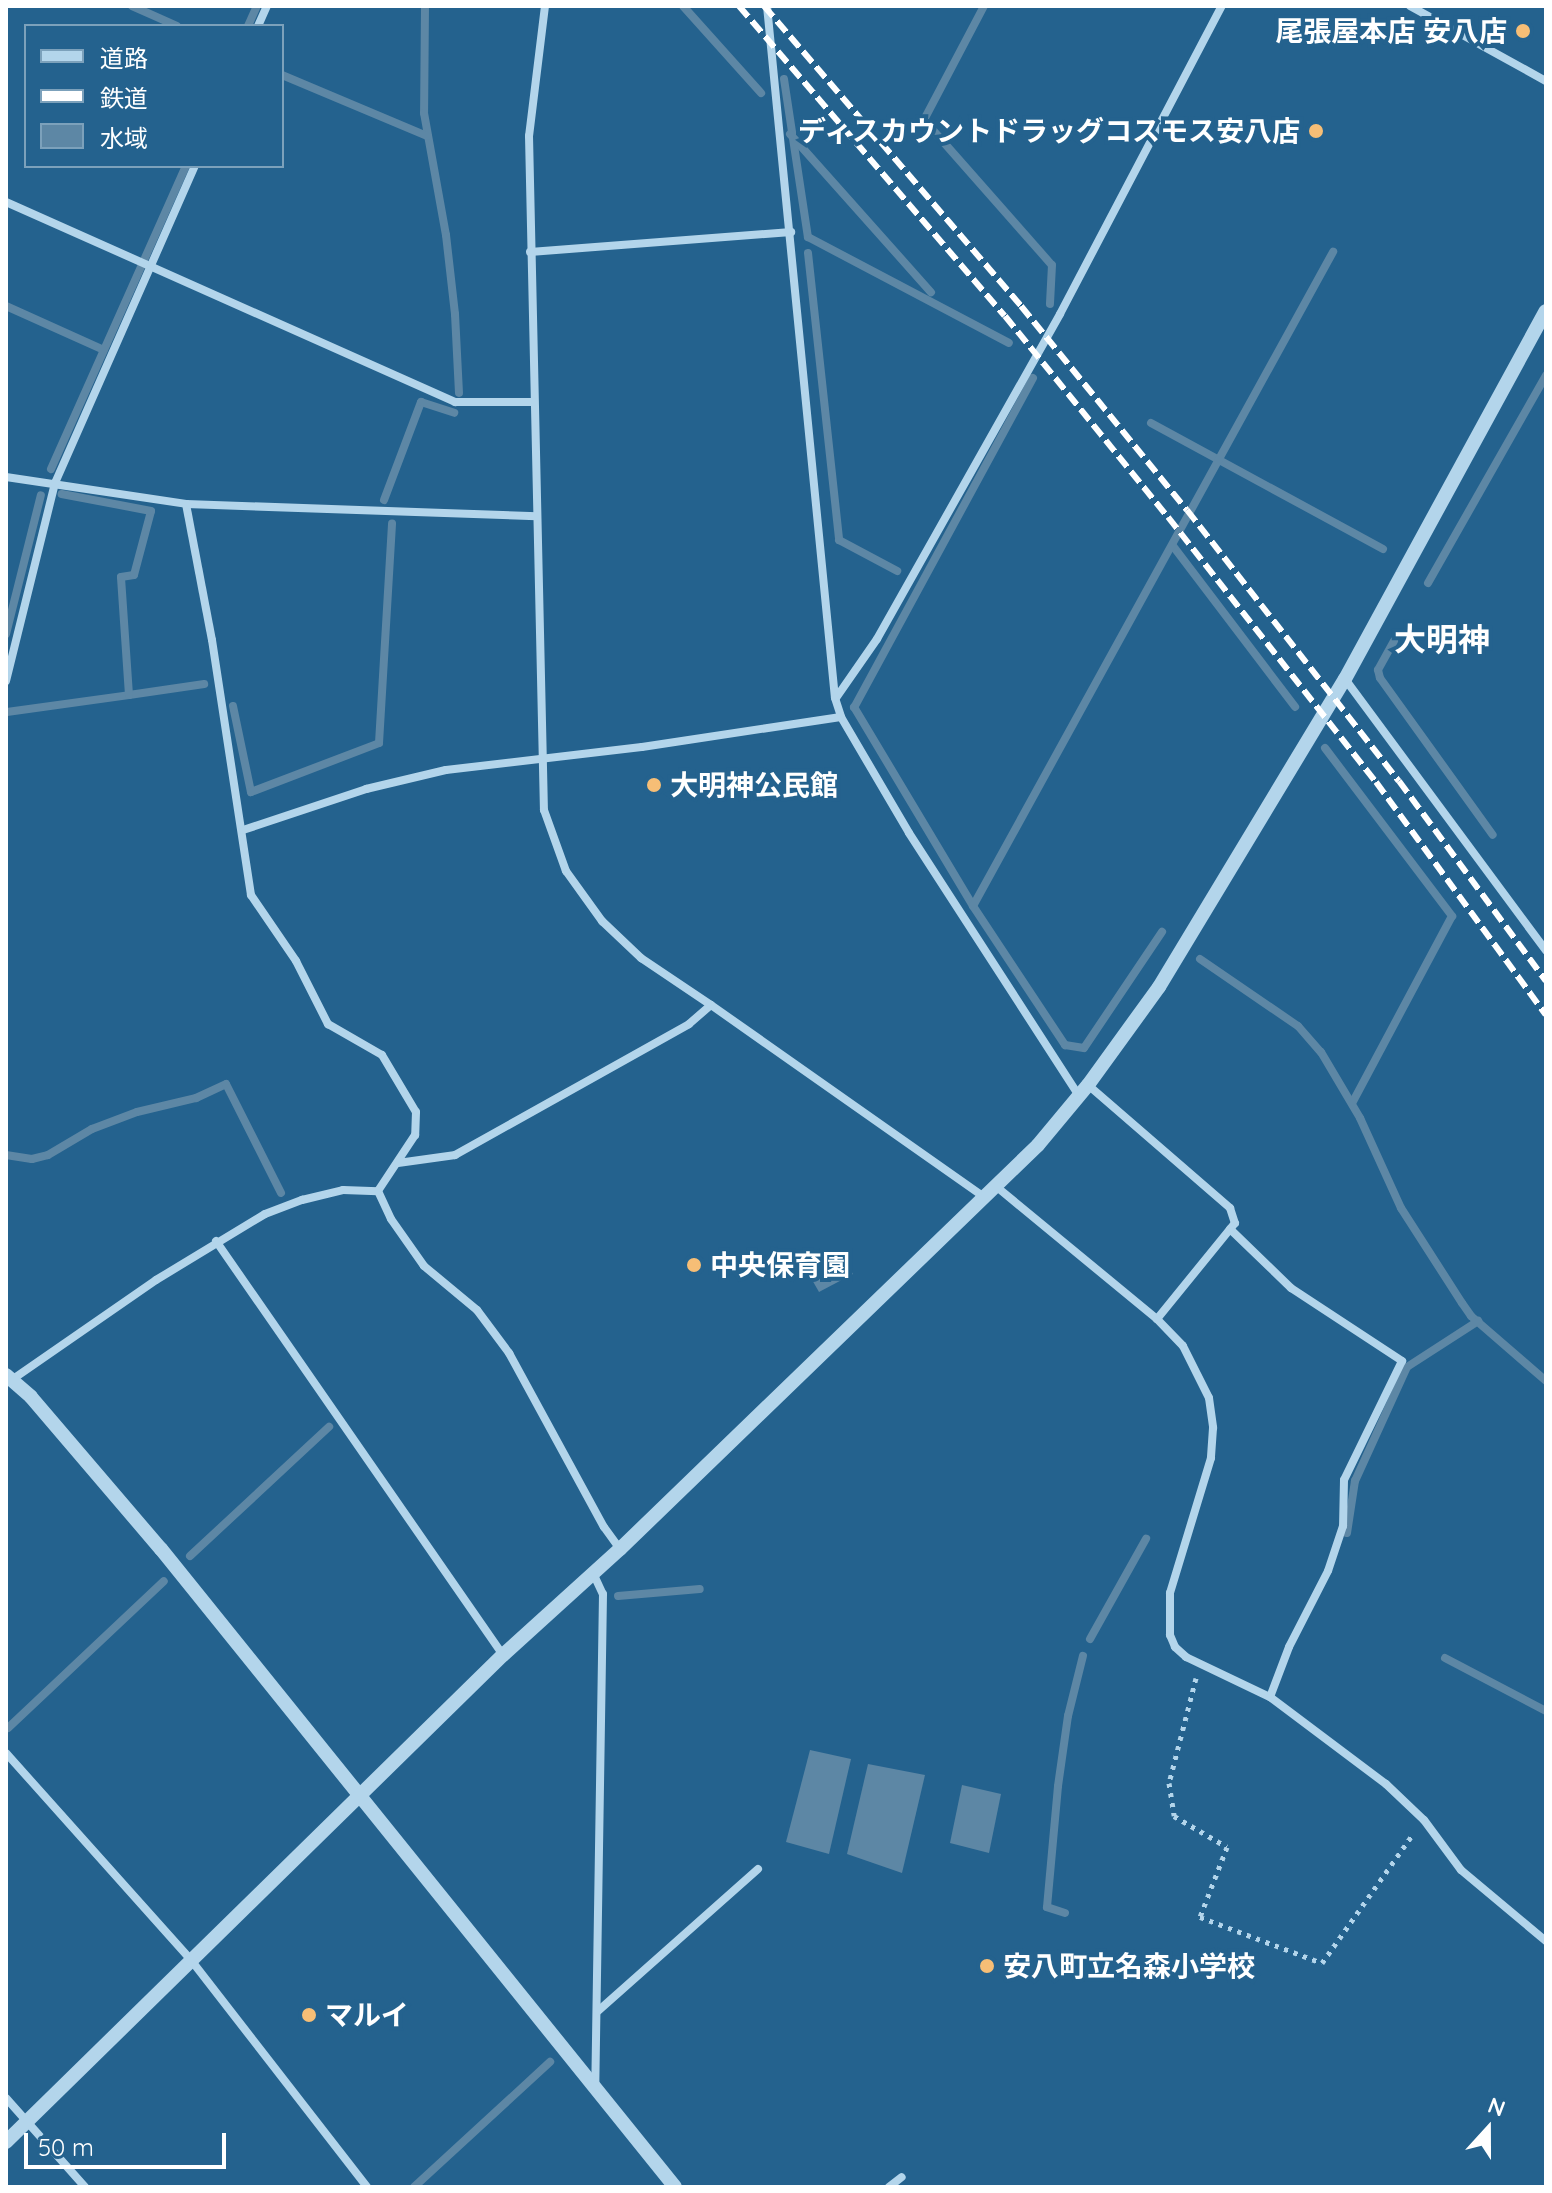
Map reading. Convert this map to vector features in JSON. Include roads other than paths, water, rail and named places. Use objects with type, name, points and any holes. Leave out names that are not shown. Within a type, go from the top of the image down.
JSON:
[{"type":"street","points":[[545,6],[529,136],[542,758],[544,810],[566,871],[602,921],[641,958],[992,1193],[1157,1319],[1183,1346],[1209,1398],[1213,1428],[1211,1458],[1170,1593],[1168,1617],[1175,1647],[1199,1664],[1270,1697],[1386,1784],[1423,1820],[1461,1870],[1542,1938],[1546,1926]]},
{"type":"street","points":[[767,6],[835,698],[841,717],[909,833],[1084,1090],[1230,1208],[1235,1223],[1157,1319]]},
{"type":"street","points":[[835,698],[877,639],[1060,314],[1222,6]]},
{"type":"street","points":[[1410,6],[1546,81]]},
{"type":"street","points":[[6,681],[55,483],[194,168]]},
{"type":"street","points":[[6,202],[455,402],[534,402]]},
{"type":"street","points":[[530,252],[791,232]]},
{"type":"street","points":[[6,2142],[503,1655],[620,1549],[992,1193],[1084,1090],[1159,987],[1345,679],[1546,311]]},
{"type":"street","points":[[6,477],[186,504],[537,516]]},
{"type":"street","points":[[186,504],[243,830],[251,895],[296,961],[328,1024],[382,1055],[416,1112],[415,1135],[378,1191]]},
{"type":"street","points":[[1345,679],[1546,951]]},
{"type":"street","points":[[243,830],[366,789],[446,770],[642,747],[841,717]]},
{"type":"street","points":[[398,1163],[455,1155],[689,1024],[711,1005]]},
{"type":"street","points":[[378,1191],[343,1190],[302,1200],[265,1214],[216,1241],[9,1377],[161,1549],[675,2187]]},
{"type":"street","points":[[378,1191],[391,1219],[424,1266],[477,1310],[509,1353],[604,1527],[620,1549]]},
{"type":"street","points":[[1230,1229],[1291,1288],[1402,1361],[1344,1480],[1343,1526],[1328,1571],[1289,1647],[1270,1697]]},
{"type":"street","points":[[216,1241],[503,1655]]},
{"type":"street","points":[[593,1573],[603,1594],[595,2087]]},
{"type":"street","points":[[6,1753],[191,1960],[367,2187]]},
{"type":"street","points":[[598,2011],[758,1869]]},
{"type":"street","points":[[6,2098],[29,2120],[85,2187]]},
{"type":"street","points":[[889,2187],[902,2177]]},
{"type":"water","points":[[839,1252],[853,1274],[819,1292],[807,1271]]},
{"type":"water","points":[[810,1750],[851,1759],[829,1854],[786,1842]]},
{"type":"water","points":[[868,1764],[925,1775],[902,1873],[847,1854]]},
{"type":"water","points":[[962,1785],[1001,1794],[989,1853],[950,1843]]},
{"type":"waterway","points":[[132,6],[172,24]]},
{"type":"waterway","points":[[249,24],[257,6]]},
{"type":"waterway","points":[[425,6],[424,113],[446,235],[455,314],[459,393]]},
{"type":"waterway","points":[[683,6],[761,93]]},
{"type":"waterway","points":[[984,6],[924,120],[1052,265],[1050,304]]},
{"type":"waterway","points":[[284,76],[427,136]]},
{"type":"waterway","points":[[784,79],[808,237],[1009,343]]},
{"type":"waterway","points":[[790,134],[931,292]]},
{"type":"waterway","points":[[51,469],[185,168]]},
{"type":"waterway","points":[[973,906],[1333,252]]},
{"type":"waterway","points":[[808,253],[839,540],[897,571]]},
{"type":"waterway","points":[[6,306],[104,350]]},
{"type":"waterway","points":[[1428,583],[1546,375]]},
{"type":"waterway","points":[[1033,378],[854,707],[973,906],[1065,1045],[1084,1048],[1162,932]]},
{"type":"waterway","points":[[384,500],[421,402],[454,413]]},
{"type":"waterway","points":[[1151,423],[1383,549]]},
{"type":"waterway","points":[[7,712],[129,695],[121,577],[134,575],[151,511],[62,494]]},
{"type":"waterway","points":[[6,634],[41,495]]},
{"type":"waterway","points":[[233,706],[251,792],[379,743],[392,523]]},
{"type":"waterway","points":[[1173,546],[1295,707]]},
{"type":"waterway","points":[[1394,641],[1378,670],[1380,678],[1493,835]]},
{"type":"waterway","points":[[129,695],[204,684]]},
{"type":"waterway","points":[[1325,748],[1452,916],[1352,1103]]},
{"type":"waterway","points":[[1200,959],[1298,1026],[1321,1052],[1360,1118],[1401,1208],[1462,1303],[1471,1316],[1546,1381]]},
{"type":"waterway","points":[[6,1155],[32,1159],[48,1155],[92,1129],[137,1112],[196,1098],[226,1084],[281,1193]]},
{"type":"waterway","points":[[1347,1533],[1355,1481],[1407,1367],[1478,1321]]},
{"type":"waterway","points":[[190,1556],[329,1427]]},
{"type":"waterway","points":[[1090,1639],[1146,1539]]},
{"type":"waterway","points":[[8,1728],[164,1581]]},
{"type":"waterway","points":[[618,1596],[700,1589]]},
{"type":"waterway","points":[[1065,1913],[1047,1907],[1068,1716],[1083,1656]]},
{"type":"waterway","points":[[1445,1658],[1546,1711]]},
{"type":"waterway","points":[[414,2187],[550,2062]]},
{"type":"railway","points":[[739,6],[1005,316],[1168,517],[1376,782],[1546,1015]]},
{"type":"railway","points":[[764,6],[1021,306],[1187,510],[1399,781],[1546,981]]},
{"type":"place","name":"尾張屋本店 安八店","points":[[1523,31]]},
{"type":"place","name":"ディスカウントドラッグコスモス安八店","points":[[1316,131]]},
{"type":"place","name":"大明神公民館","points":[[654,785]]},
{"type":"place","name":"中央保育園","points":[[694,1265]]},
{"type":"place","name":"安八町立名森小学校","points":[[987,1966]]},
{"type":"place","name":"マルイ","points":[[309,2015]]},
{"type":"district","name":"大明神","points":[[1442,639]]}]
